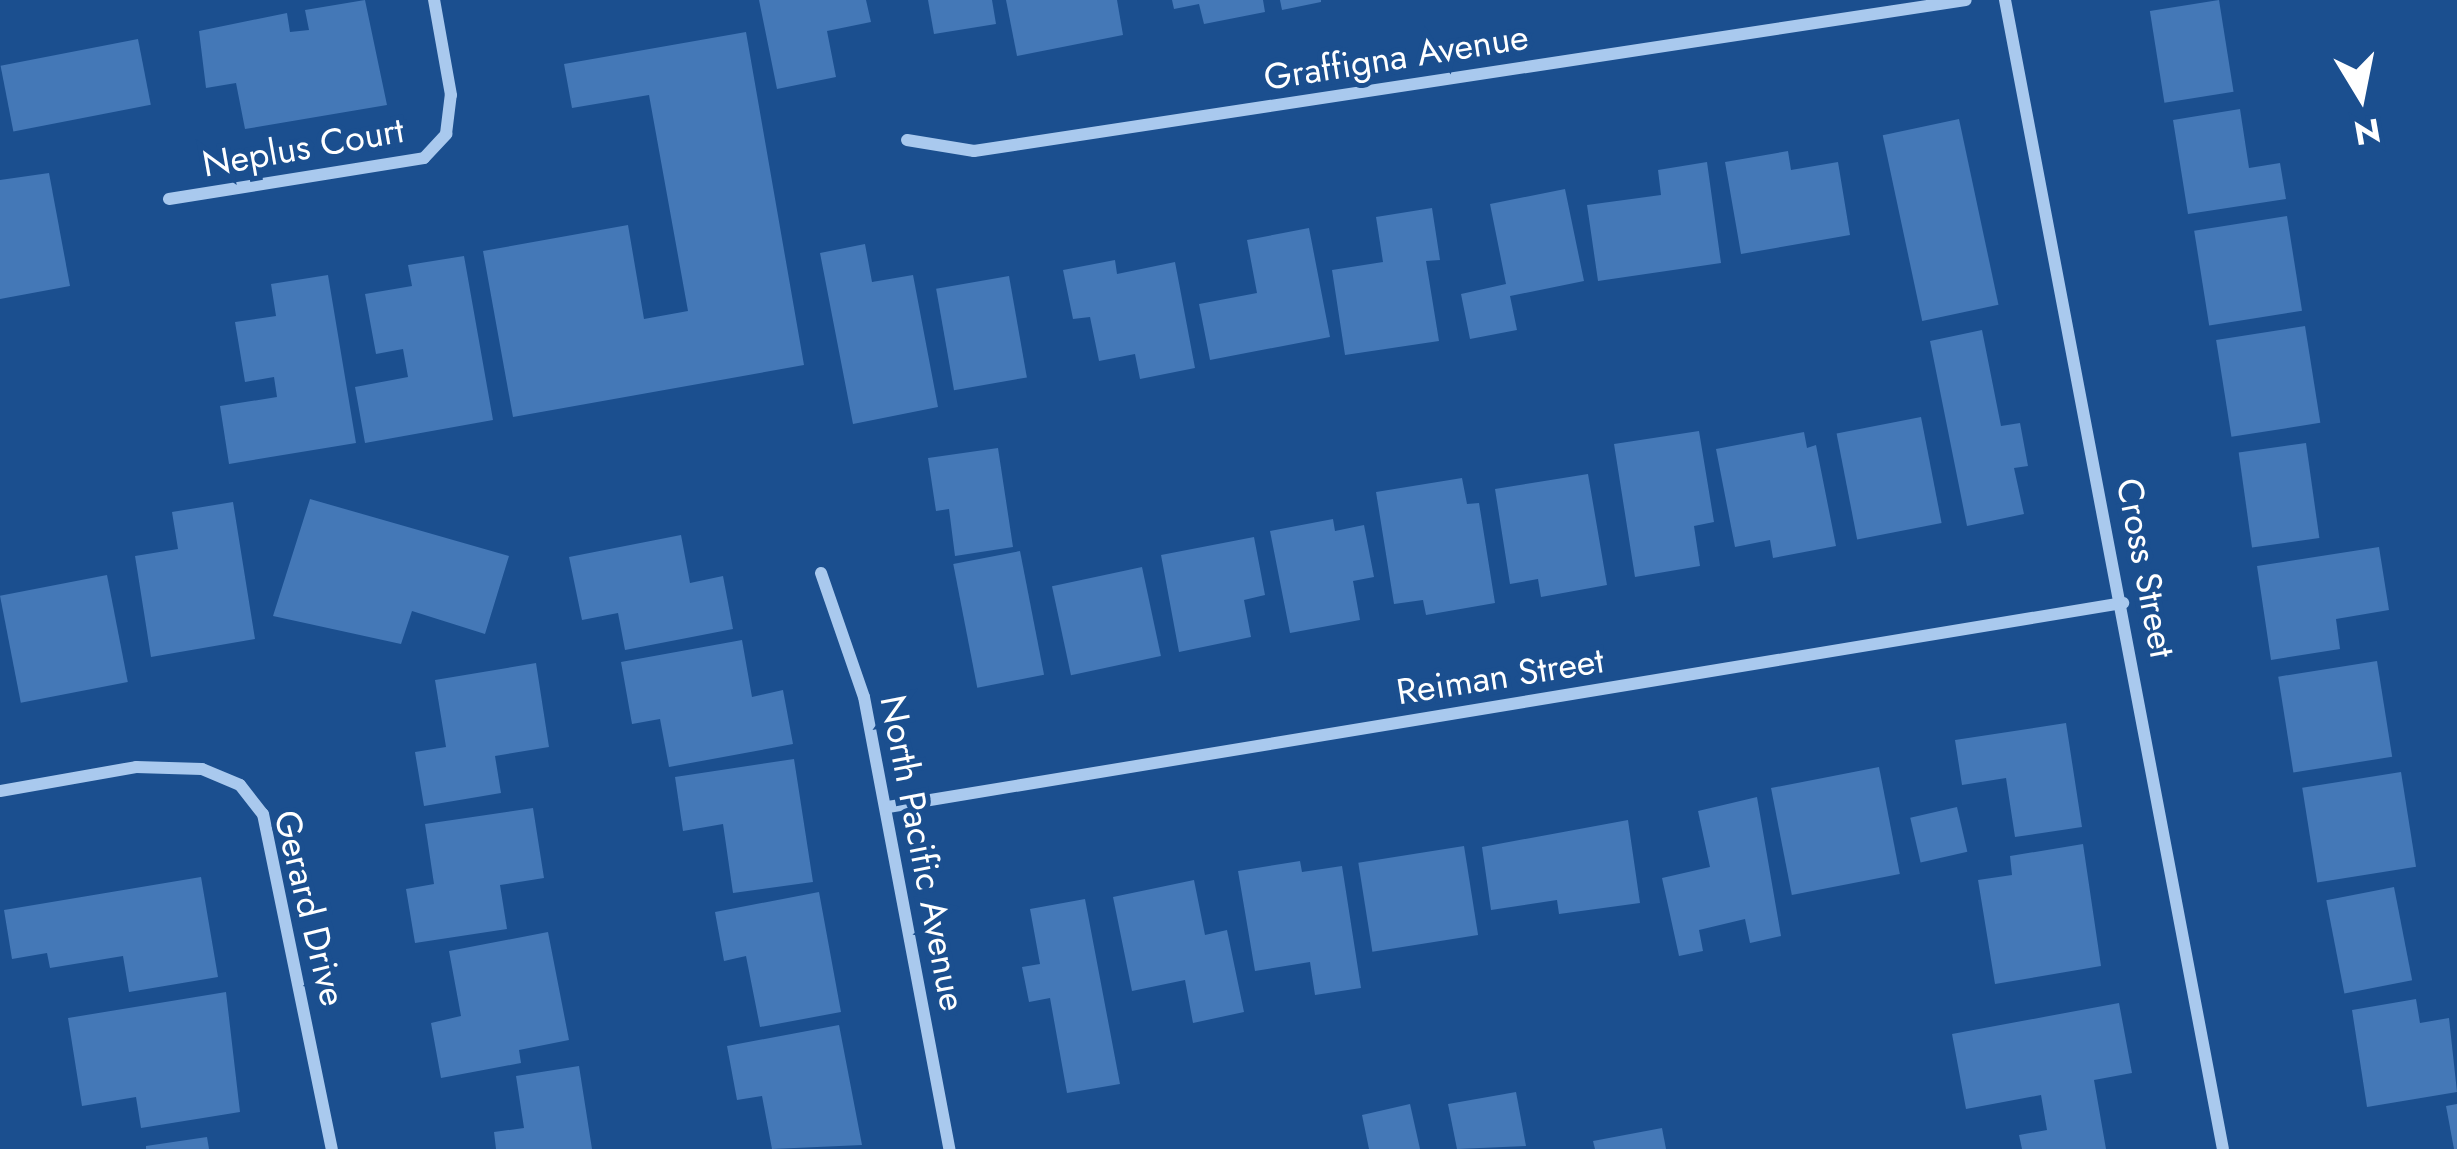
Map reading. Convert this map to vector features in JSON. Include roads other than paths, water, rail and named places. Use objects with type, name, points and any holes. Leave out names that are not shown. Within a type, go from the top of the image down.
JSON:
[{"type":"street","name":"Neplus Court","points":[[170,200],[424,158],[446,134],[451,95],[434,0]]},
{"type":"street","name":"Graffigna Avenue","points":[[907,140],[974,152],[1966,0]]},
{"type":"street","name":"Cross Street","points":[[2006,0],[2223,1149]]},
{"type":"street","name":"North Pacific Avenue","points":[[821,573],[864,697],[949,1149]]},
{"type":"street","name":"Reiman Street","points":[[888,807],[2123,604]]},
{"type":"street","name":"Gerard Drive","points":[[0,791],[136,767],[202,770],[240,785],[262,814],[278,874],[332,1149]]}]
